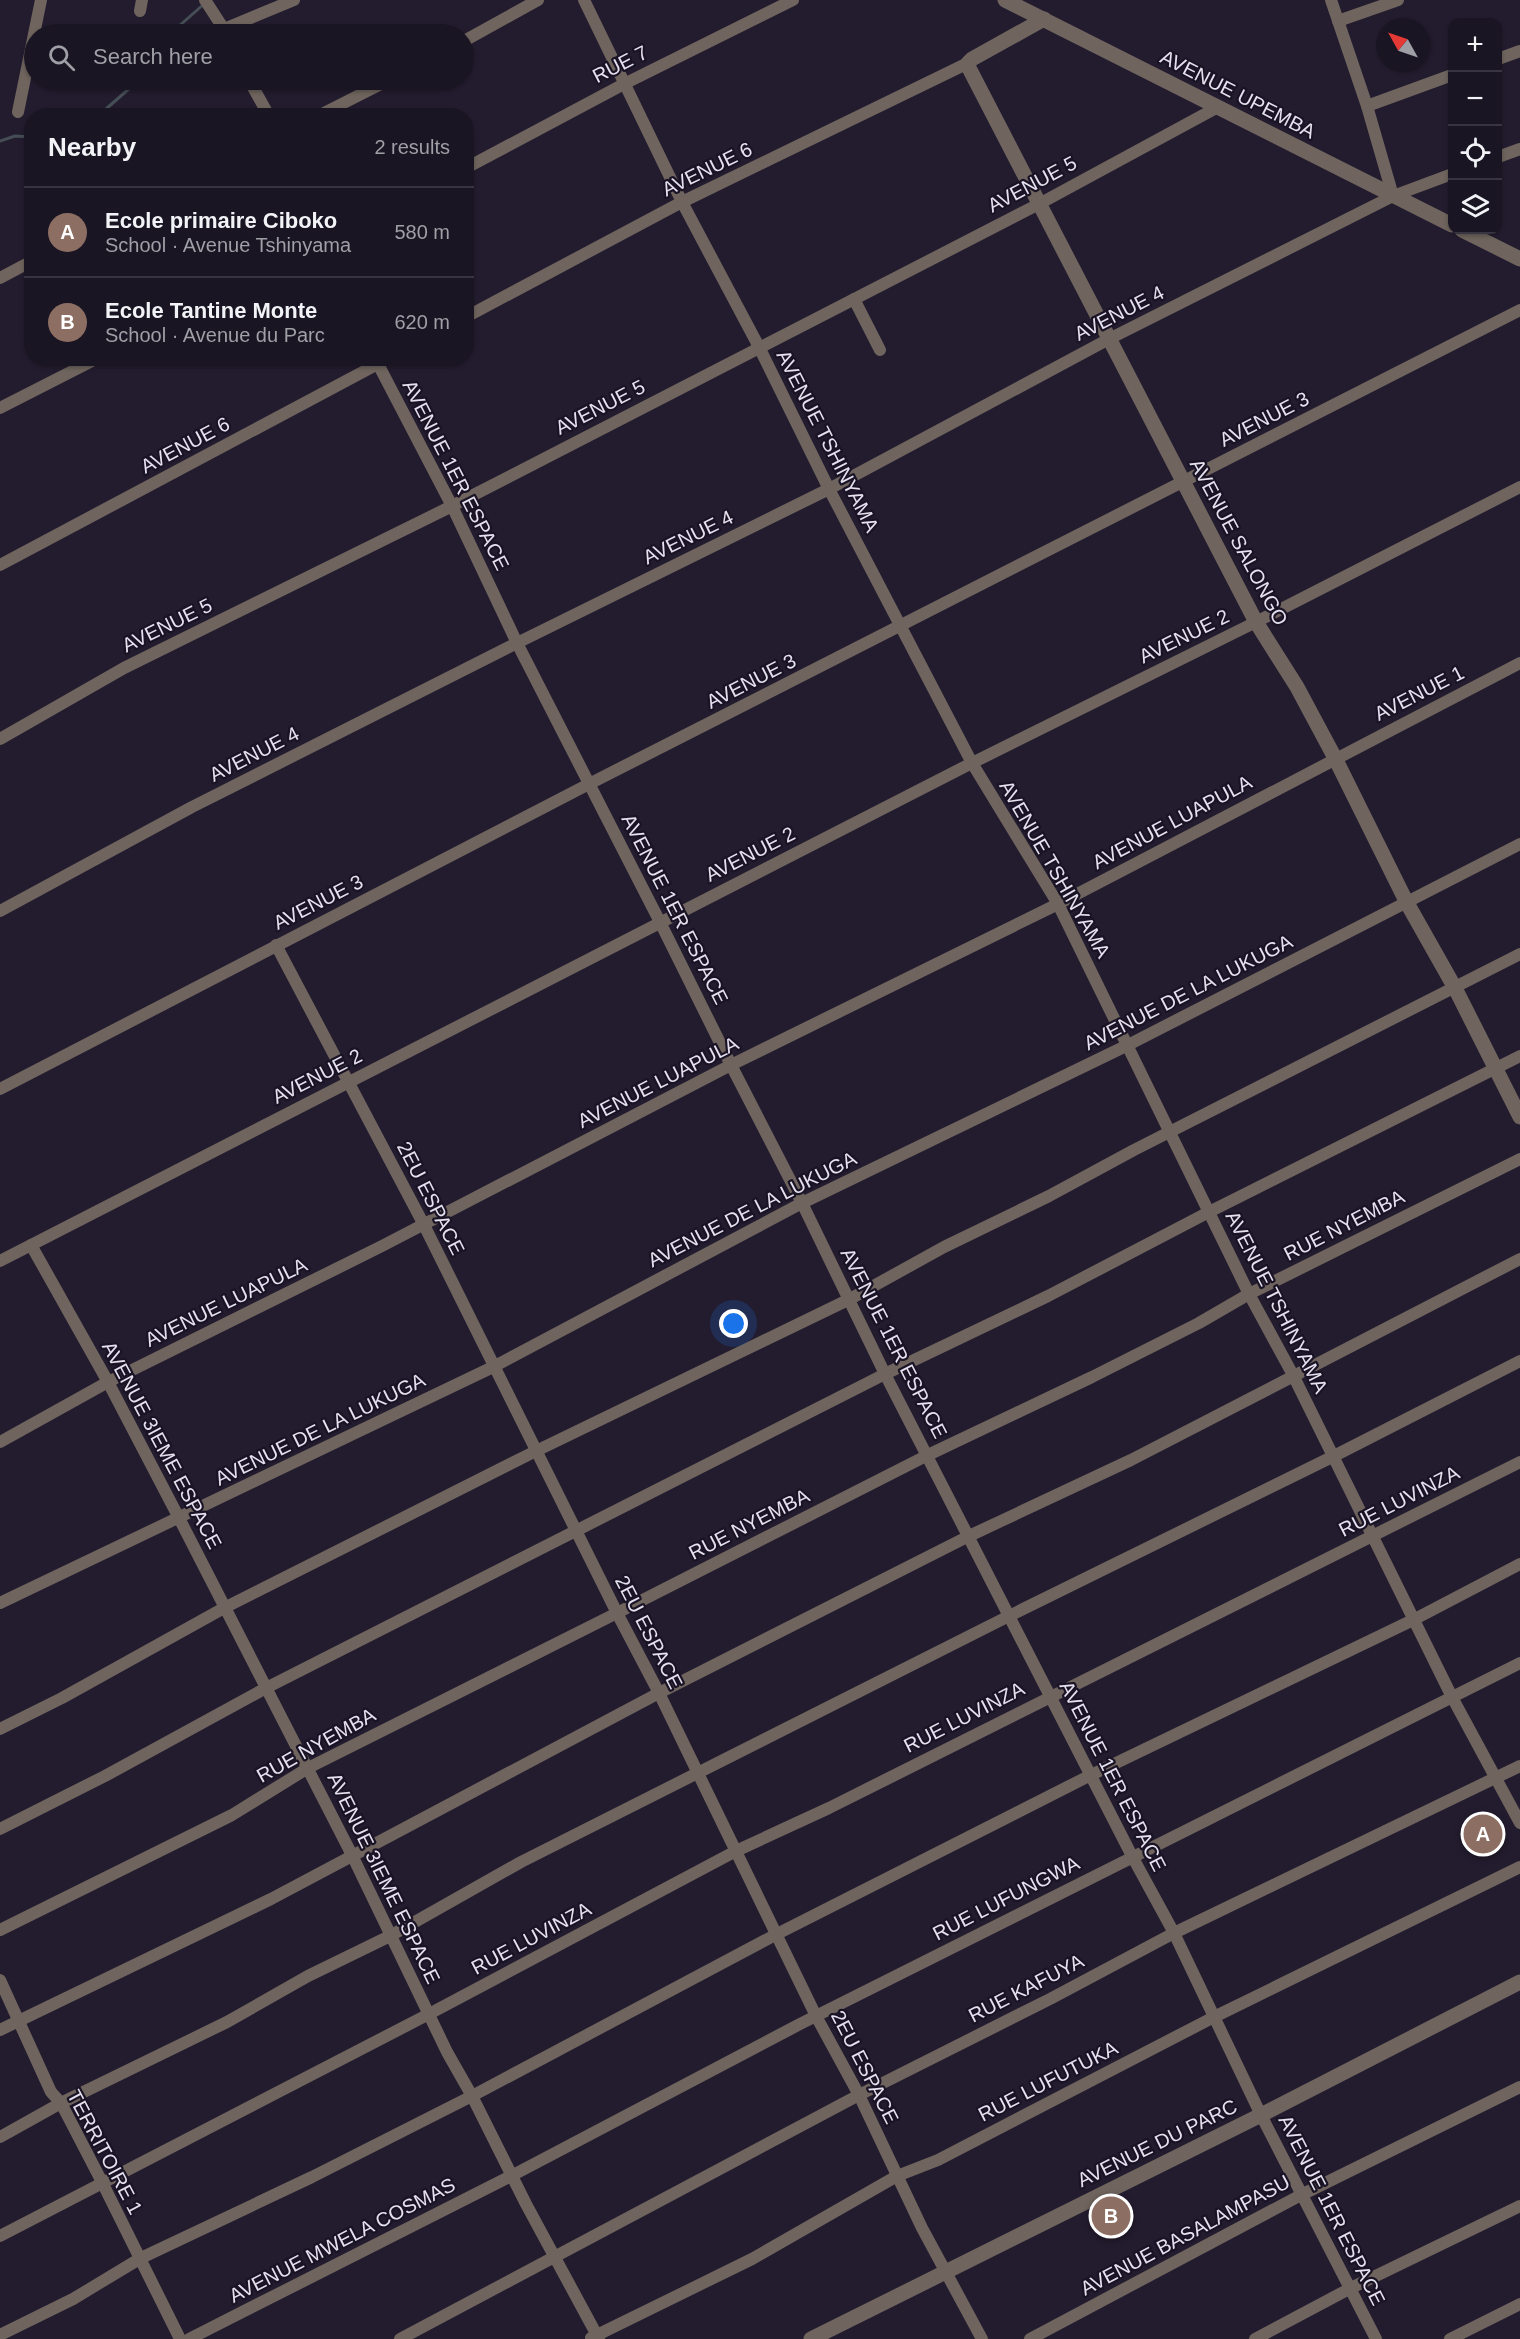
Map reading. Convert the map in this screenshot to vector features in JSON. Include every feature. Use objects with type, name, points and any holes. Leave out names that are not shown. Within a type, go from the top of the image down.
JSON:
[{"type":"street","points":[[36,24],[41,0]]},
{"type":"street","points":[[243,24],[294,0]]},
{"type":"street","points":[[474,35],[538,0]]},
{"type":"street","name":"AVENUE TSHINYAMA","points":[[584,0],[682,202],[759,347],[972,763],[1058,904],[1209,1212],[1334,1456],[1413,1620],[1520,1823]]},
{"type":"street","name":"RUE 7","points":[[474,164],[624,84],[793,0]]},
{"type":"street","name":"AVENUE UPEMBA","points":[[1005,0],[1448,223]]},
{"type":"street","points":[[1331,0],[1367,106],[1393,196]]},
{"type":"street","points":[[1338,21],[1398,0]]},
{"type":"street","points":[[209,4],[221,24]]},
{"type":"street","points":[[968,63],[1044,19]]},
{"type":"street","points":[[1502,57],[1520,51]]},
{"type":"street","name":"AVENUE 6","points":[[474,313],[682,202],[968,63]]},
{"type":"street","name":"AVENUE SALONGO","points":[[968,63],[1256,622],[1297,687],[1335,758],[1407,903],[1455,988],[1520,1117]]},
{"type":"street","points":[[1367,106],[1448,76]]},
{"type":"street","points":[[18,112],[24,83]]},
{"type":"street","points":[[255,90],[265,108]]},
{"type":"street","points":[[334,108],[369,90]]},
{"type":"street","name":"AVENUE 5","points":[[0,739],[124,668],[452,506],[1039,204],[1218,107]]},
{"type":"street","points":[[1502,155],[1520,149]]},
{"type":"street","name":"AVENUE 4","points":[[0,911],[192,807],[830,489],[1109,339],[1393,196],[1448,175]]},
{"type":"street","points":[[1471,234],[1518,254]]},
{"type":"street","points":[[0,278],[24,265]]},
{"type":"street","points":[[854,299],[880,350]]},
{"type":"street","name":"AVENUE 3","points":[[0,1089],[590,784],[1520,310]]},
{"type":"street","points":[[0,408],[82,366]]},
{"type":"street","name":"AVENUE 6","points":[[0,565],[374,366]]},
{"type":"street","name":"AVENUE 1ER ESPACE","points":[[385,366],[517,643],[802,1203],[885,1374],[1049,1696],[1174,1933],[1261,2115],[1376,2339]]},
{"type":"street","name":"AVENUE 2","points":[[0,1261],[972,763],[1256,622],[1520,487]]},
{"type":"street","name":"AVENUE 1","points":[[1335,758],[1520,663]]},
{"type":"street","name":"AVENUE LUAPULA","points":[[0,1442],[108,1382],[424,1225],[731,1065],[1058,904],[1335,758]]},
{"type":"street","name":"AVENUE DE LA LUKUGA","points":[[0,1603],[493,1367],[802,1203],[1128,1045],[1520,844]]},
{"type":"street","name":"2EU ESPACE","points":[[276,945],[424,1225],[493,1367],[659,1693],[816,2016],[859,2095],[922,2228],[947,2270],[982,2339]]},
{"type":"street","points":[[0,1729],[62,1698],[224,1608],[536,1451],[850,1299],[944,1247],[1049,1196],[1520,954]]},
{"type":"street","points":[[0,1829],[105,1776],[266,1688],[885,1374],[1048,1296],[1209,1212],[1520,1056]]},
{"type":"street","name":"RUE NYEMBA","points":[[0,1930],[232,1815],[308,1768],[928,1455],[1092,1377],[1199,1323],[1250,1294],[1520,1159]]},
{"type":"street","name":"AVENUE 3IEME ESPACE","points":[[31,1245],[108,1382],[179,1518],[352,1855],[447,2052],[513,2175],[595,2338]]},
{"type":"street","points":[[0,2030],[189,1940],[659,1693],[969,1536],[1131,1460],[1520,1259]]},
{"type":"street","points":[[0,2137],[62,2103],[227,2022],[308,1976],[390,1936],[521,1862],[1520,1361]]},
{"type":"street","name":"RUE LUVINZA","points":[[0,2236],[429,2014],[736,1851],[829,1808],[1520,1462]]},
{"type":"street","points":[[0,2335],[73,2299],[141,2258],[312,2177],[472,2096],[777,1934],[1091,1775],[1413,1620],[1520,1564]]},
{"type":"street","name":"RUE LUFUNGWA","points":[[513,2175],[816,2016],[1520,1663]]},
{"type":"street","name":"RUE KAFUYA","points":[[400,2339],[859,2095],[1050,1999],[1174,1933],[1520,1766]]},
{"type":"street","name":"RUE LUFUTUKA","points":[[595,2338],[752,2259],[897,2176],[938,2160],[1214,2017],[1520,1867]]},
{"type":"street","name":"TERRITOIRE 1","points":[[0,1980],[51,2092],[62,2103],[180,2339]]},
{"type":"street","name":"AVENUE DU PARC","points":[[811,2339],[1261,2115],[1520,1982]]},
{"type":"street","name":"AVENUE BASALAMPASU","points":[[1030,2339],[1301,2195],[1520,2087]]},
{"type":"street","name":"AVENUE MWELA COSMAS","points":[[189,2339],[513,2175]]},
{"type":"street","points":[[1256,2339],[1351,2288],[1520,2205]]},
{"type":"street","points":[[1450,2339],[1520,2304]]},
{"type":"waterway","points":[[181,24],[204,4]]},
{"type":"waterway","points":[[107,108],[128,90]]},
{"type":"waterway","points":[[0,141],[15,136],[24,137]]},
{"type":"place","name":"Ecole primaire Ciboko","points":[[1483,1834]]},
{"type":"place","name":"Ecole Tantine Monte","points":[[1111,2216]]}]
